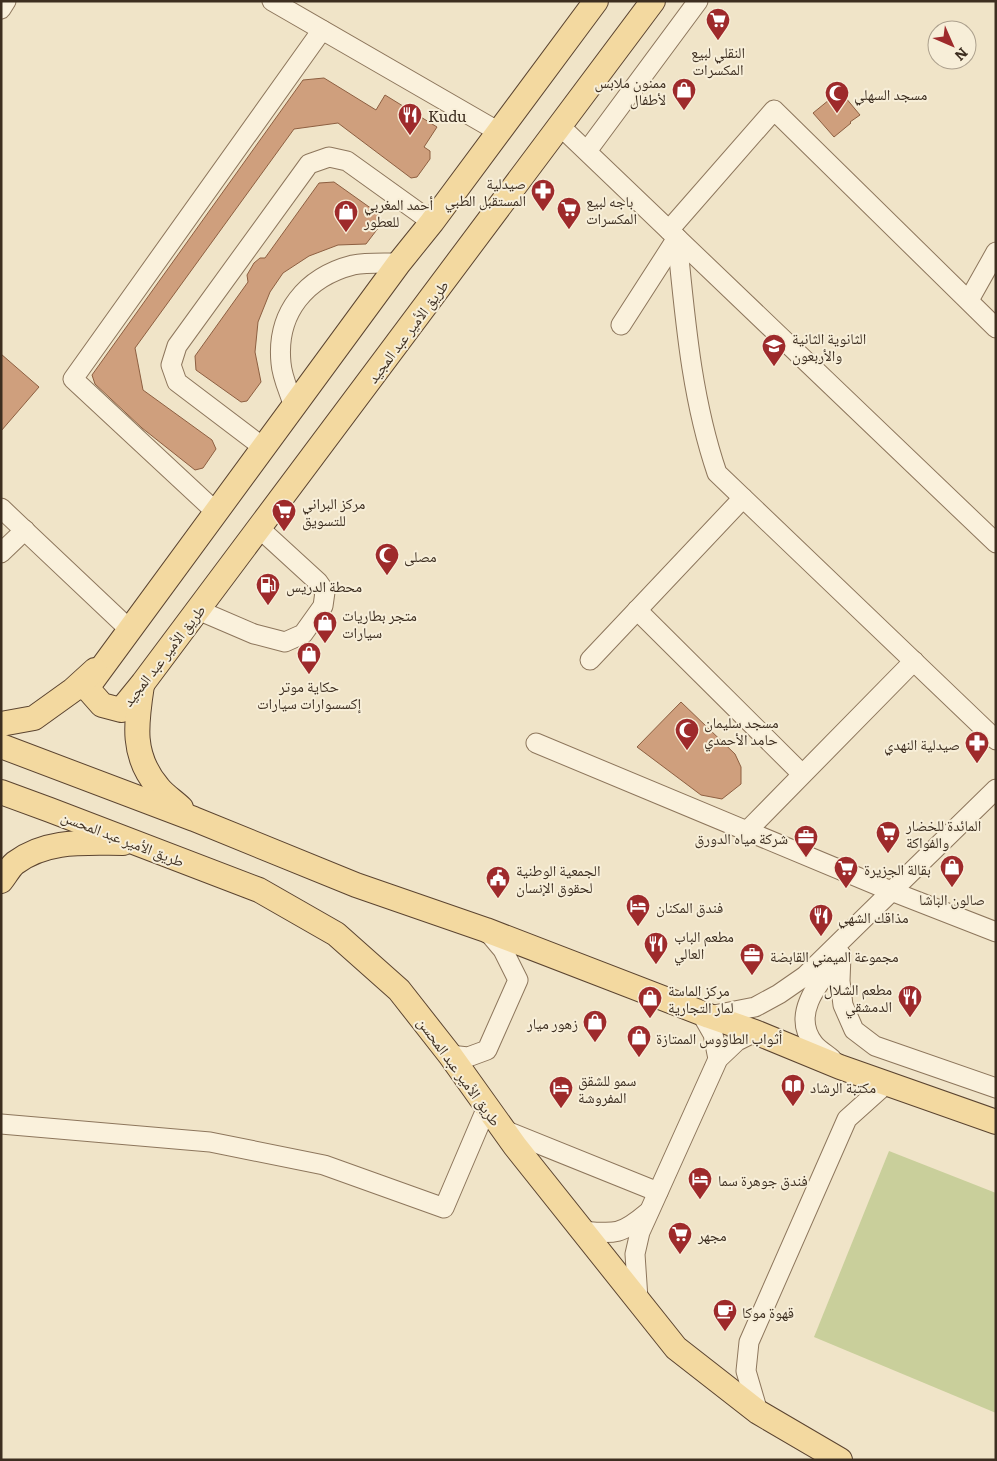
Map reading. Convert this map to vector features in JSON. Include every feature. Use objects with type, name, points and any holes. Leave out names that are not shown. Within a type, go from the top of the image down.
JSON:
[{"type":"main road","name":"طريق الأمير عبد المجيد","points":[[596,1],[432,222],[399,263],[87,688],[102,705],[121,710],[198,610],[653,1]]},
{"type":"main road","points":[[1,724],[34,718],[73,690],[109,657]]},
{"type":"main road","points":[[142,683],[136,741],[144,767],[159,788],[194,819]]},
{"type":"main road","points":[[1,746],[194,819],[356,885],[486,930],[886,1084],[996,1122]]},
{"type":"main road","name":"طريق الأمير عبد المحسن","points":[[1,792],[259,890],[336,934],[399,990],[582,1231],[676,1348],[758,1412],[834,1459]]},
{"type":"main road","points":[[6,865],[37,850],[60,844],[139,843]]},
{"type":"street","points":[[1,9],[6,1]]},
{"type":"street","points":[[272,1],[499,132]]},
{"type":"street","points":[[587,151],[698,1]]},
{"type":"street","points":[[216,512],[73,379],[322,30]]},
{"type":"street","points":[[621,325],[673,234],[774,110],[996,328]]},
{"type":"street","points":[[560,126],[996,543]]},
{"type":"street","points":[[264,448],[177,382],[171,364],[178,346],[309,164],[329,157],[347,161],[432,222]]},
{"type":"street","points":[[673,234],[688,348],[707,443],[716,473],[996,740]]},
{"type":"street","points":[[969,300],[996,252]]},
{"type":"street","points":[[294,407],[281,365],[280,340],[285,319],[299,297],[326,274],[355,265],[399,263]]},
{"type":"street","points":[[590,660],[742,498]]},
{"type":"street","points":[[1,508],[129,629]]},
{"type":"street","points":[[198,610],[271,640],[285,642],[303,634],[323,606],[325,592],[318,582],[259,528]]},
{"type":"street","points":[[1,553],[25,530]]},
{"type":"street","points":[[637,610],[802,774]]},
{"type":"street","points":[[747,831],[914,661]]},
{"type":"street","points":[[536,742],[891,891],[996,932]]},
{"type":"street","points":[[718,1059],[713,1034],[705,1014],[755,1007],[779,994],[805,976],[996,789]]},
{"type":"street","points":[[840,1066],[814,1043],[805,1025],[807,1004],[820,981],[891,891]]},
{"type":"street","points":[[450,1055],[468,1057],[487,1050],[518,980],[503,950],[486,930]]},
{"type":"street","points":[[842,954],[840,980],[842,997],[854,1030],[875,1046],[996,1088]]},
{"type":"street","points":[[638,1299],[635,1254],[640,1232],[718,1059],[737,1041],[755,1032]]},
{"type":"street","points":[[758,1412],[746,1371],[749,1342],[847,1119],[886,1084]]},
{"type":"street","points":[[1,1124],[210,1142],[324,1165],[444,1208],[487,1107]]},
{"type":"street","points":[[504,1130],[658,1192]]},
{"type":"street","points":[[582,1231],[621,1232],[650,1210]]},
{"type":"green space","points":[[889,1151],[996,1193],[996,1413],[814,1337]]},
{"type":"building","points":[[324,78],[376,110],[385,95],[437,127],[424,147],[430,151],[430,159],[417,177],[411,178],[338,123],[294,129],[135,348],[143,390],[212,440],[216,449],[203,468],[195,470],[142,428],[95,384],[92,375],[303,80]]},
{"type":"building","name":"مسجد السهلي","points":[[840,91],[860,115],[834,137],[813,113]]},
{"type":"building","points":[[334,182],[379,214],[382,223],[366,244],[338,245],[309,256],[283,273],[270,292],[258,322],[255,352],[261,382],[247,401],[241,402],[196,370],[195,356],[248,282],[247,275],[254,263],[260,258],[265,258],[319,183]]},
{"type":"building","points":[[1,354],[39,387],[1,431]]},
{"type":"building","name":"مسجد سليمان حامد الأحمدي","points":[[681,702],[735,754],[741,767],[741,784],[722,799],[701,795],[637,747]]},
{"type":"place","name":"النقلي لبيع المكسرات","points":[[718,41]]},
{"type":"place","name":"ممنون ملابس لأطفال","points":[[684,111]]},
{"type":"place","name":"مسجد السهلي","points":[[837,114]]},
{"type":"place","name":"Kudu","points":[[410,136]]},
{"type":"place","name":"صيدلية المستقبل الطبي","points":[[543,212]]},
{"type":"place","name":"باجه لبيع المكسرات","points":[[569,230]]},
{"type":"place","name":"أحمد المغربي للعطور","points":[[346,233]]},
{"type":"place","name":"الثانوية الثانية والأربعون","points":[[774,367]]},
{"type":"place","name":"مركز البراني للتسويق","points":[[284,532]]},
{"type":"place","name":"مصلى","points":[[387,576]]},
{"type":"place","name":"محطة الدريس","points":[[268,606]]},
{"type":"place","name":"متجر بطاريات سيارات","points":[[325,644]]},
{"type":"place","name":"حكاية موتر إكسسوارات سيارات","points":[[309,675]]},
{"type":"place","name":"مسجد سليمان حامد الأحمدي","points":[[687,751]]},
{"type":"place","name":"صيدلية النهدي","points":[[977,764]]},
{"type":"place","name":"المائدة للخضار والفواكة","points":[[888,854]]},
{"type":"place","name":"شركة مياه الدورق","points":[[806,858]]},
{"type":"place","name":"صالون الباشا","points":[[952,888]]},
{"type":"place","name":"بقالة الجزيرة","points":[[846,889]]},
{"type":"place","name":"الجمعية الوطنية لحقوق الإنسان","points":[[498,899]]},
{"type":"place","name":"فندق المكنان","points":[[638,927]]},
{"type":"place","name":"مذاقك الشهي","points":[[821,937]]},
{"type":"place","name":"مطعم الباب العالي","points":[[656,965]]},
{"type":"place","name":"مجموعة الميمني القابضة","points":[[752,976]]},
{"type":"place","name":"مطعم الشلال الدمشقي","points":[[910,1018]]},
{"type":"place","name":"مركز الماسة لمار التجارية","points":[[650,1019]]},
{"type":"place","name":"زهور ميار","points":[[595,1043]]},
{"type":"place","name":"أثواب الطاووس الممتازة","points":[[639,1058]]},
{"type":"place","name":"مكتبة الرشاد","points":[[793,1107]]},
{"type":"place","name":"سمو للشقق المفروشة","points":[[561,1109]]},
{"type":"place","name":"فندق جوهرة سما","points":[[700,1200]]},
{"type":"place","name":"مجهر","points":[[680,1255]]},
{"type":"place","name":"قهوة موكا","points":[[725,1332]]}]
